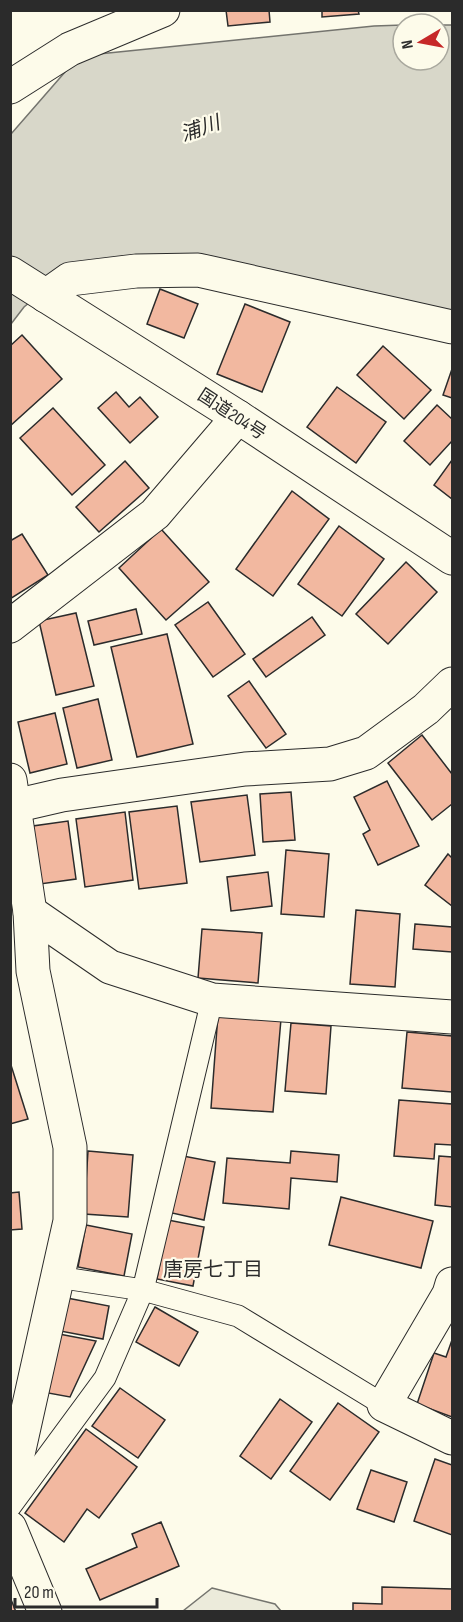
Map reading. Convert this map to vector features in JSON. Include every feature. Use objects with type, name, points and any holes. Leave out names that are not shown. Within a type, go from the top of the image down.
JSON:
[{"type":"main road","points":[[10,87],[70,49],[163,10]]},
{"type":"main road","points":[[46,296],[70,279],[136,271],[198,270],[453,327]]},
{"type":"main road","name":"国道204号","points":[[10,273],[449,547]]},
{"type":"main road","points":[[10,626],[155,514],[238,417]]},
{"type":"main road","points":[[10,1490],[70,1221],[70,1147],[33,971],[30,912],[12,797],[62,795],[245,769],[330,764],[366,753],[426,709],[453,684]]},
{"type":"main road","points":[[30,912],[110,967],[212,1000],[453,1017]]},
{"type":"main road","points":[[453,1284],[384,1405],[453,1438]]},
{"type":"main road","points":[[10,1528],[45,1611]]},
{"type":"lane","points":[[10,1507],[105,1378],[144,1290],[212,1000]]},
{"type":"lane","points":[[57,1277],[144,1290],[238,1316],[384,1405]]},
{"type":"shaded area","points":[[212,1588],[275,1604],[281,1611],[183,1611]]},
{"type":"water","name":"浦川","points":[[391,25],[391,72],[451,72],[452,25],[452,320],[206,263],[68,271],[24,307],[11,324],[11,134],[79,56]]},
{"type":"building","points":[[226,10],[269,10],[270,22],[228,26]]},
{"type":"building","points":[[322,10],[358,10],[359,14],[322,17]]},
{"type":"building","points":[[160,289],[198,304],[184,338],[147,324]]},
{"type":"building","points":[[245,304],[290,322],[262,392],[217,374]]},
{"type":"building","points":[[22,335],[62,379],[10,426],[10,346]]},
{"type":"building","points":[[383,346],[431,390],[404,419],[357,375]]},
{"type":"building","points":[[452,369],[452,398],[443,395]]},
{"type":"building","points":[[337,387],[386,422],[356,463],[307,427]]},
{"type":"building","points":[[116,392],[129,407],[140,397],[158,417],[130,443],[98,408]]},
{"type":"building","points":[[437,405],[452,419],[452,441],[430,465],[404,441]]},
{"type":"building","points":[[53,408],[105,465],[72,495],[20,438]]},
{"type":"building","points":[[452,460],[452,499],[434,485]]},
{"type":"building","points":[[125,461],[149,488],[99,532],[76,507]]},
{"type":"building","points":[[292,491],[329,519],[273,596],[236,569]]},
{"type":"building","points":[[339,526],[384,559],[342,616],[298,584]]},
{"type":"building","points":[[161,529],[209,582],[166,620],[119,568]]},
{"type":"building","points":[[22,534],[48,575],[10,599],[10,541]]},
{"type":"building","points":[[406,562],[437,592],[388,644],[356,614]]},
{"type":"building","points":[[208,602],[245,654],[213,677],[175,625]]},
{"type":"building","points":[[136,609],[142,634],[94,645],[88,621]]},
{"type":"building","points":[[76,613],[94,686],[56,695],[39,621]]},
{"type":"building","points":[[312,617],[325,635],[266,677],[253,659]]},
{"type":"building","points":[[167,634],[193,744],[137,757],[111,647]]},
{"type":"building","points":[[249,681],[286,734],[266,748],[228,696]]},
{"type":"building","points":[[98,699],[112,760],[77,768],[63,708]]},
{"type":"building","points":[[55,713],[67,764],[30,773],[18,722]]},
{"type":"building","points":[[422,735],[452,774],[452,804],[432,820],[388,763]]},
{"type":"building","points":[[387,781],[419,846],[378,865],[363,834],[370,830],[354,797]]},
{"type":"building","points":[[291,792],[295,840],[263,842],[260,794]]},
{"type":"building","points":[[247,795],[255,855],[200,862],[191,802]]},
{"type":"building","points":[[177,806],[187,883],[139,889],[129,812]]},
{"type":"building","points":[[125,812],[133,880],[85,887],[76,819]]},
{"type":"building","points":[[68,821],[76,879],[40,884],[33,826]]},
{"type":"building","points":[[286,850],[329,854],[324,917],[281,914]]},
{"type":"building","points":[[448,854],[452,858],[452,906],[425,885]]},
{"type":"building","points":[[268,872],[272,906],[231,911],[227,877]]},
{"type":"building","points":[[356,910],[400,914],[395,987],[350,984]]},
{"type":"building","points":[[415,924],[452,927],[452,952],[413,949]]},
{"type":"building","points":[[202,929],[262,933],[258,983],[198,978]]},
{"type":"building","points":[[218,1014],[281,1019],[273,1112],[211,1108]]},
{"type":"building","points":[[291,1023],[331,1026],[326,1094],[285,1091]]},
{"type":"building","points":[[407,1032],[452,1036],[452,1092],[402,1088]]},
{"type":"building","points":[[10,1062],[28,1119],[10,1124]]},
{"type":"building","points":[[399,1100],[452,1104],[452,1145],[435,1144],[434,1159],[394,1156]]},
{"type":"building","points":[[88,1151],[133,1155],[128,1217],[84,1214]]},
{"type":"building","points":[[291,1151],[339,1155],[337,1182],[291,1178],[289,1209],[223,1203],[227,1158],[290,1163]]},
{"type":"building","points":[[183,1156],[215,1162],[204,1220],[172,1213]]},
{"type":"building","points":[[439,1156],[452,1157],[452,1207],[435,1205]]},
{"type":"building","points":[[19,1192],[22,1229],[10,1230],[10,1193]]},
{"type":"building","points":[[341,1197],[433,1221],[421,1268],[329,1245]]},
{"type":"building","points":[[168,1220],[204,1227],[193,1286],[157,1279]]},
{"type":"building","points":[[86,1225],[132,1234],[124,1276],[78,1267]]},
{"type":"building","points":[[67,1298],[109,1306],[103,1339],[60,1331]]},
{"type":"building","points":[[155,1307],[198,1332],[179,1366],[136,1342]]},
{"type":"building","points":[[59,1334],[96,1341],[70,1397],[48,1393]]},
{"type":"building","points":[[452,1340],[452,1417],[417,1404],[434,1353],[446,1357]]},
{"type":"building","points":[[120,1388],[165,1420],[138,1458],[92,1426]]},
{"type":"building","points":[[280,1399],[312,1422],[271,1479],[240,1456]]},
{"type":"building","points":[[338,1403],[379,1432],[330,1500],[290,1471]]},
{"type":"building","points":[[86,1429],[137,1467],[99,1518],[87,1509],[64,1542],[25,1513]]},
{"type":"building","points":[[435,1459],[452,1465],[452,1535],[414,1521]]},
{"type":"building","points":[[371,1470],[407,1482],[394,1522],[357,1509]]},
{"type":"building","points":[[161,1522],[179,1566],[100,1600],[86,1569],[137,1547],[132,1534]]},
{"type":"building","points":[[382,1587],[452,1589],[452,1612],[353,1612],[353,1603],[382,1604]]},
{"type":"building","points":[[10,1597],[16,1612],[10,1612]]},
{"type":"district","name":"唐房七丁目","points":[[213,1269]]}]
